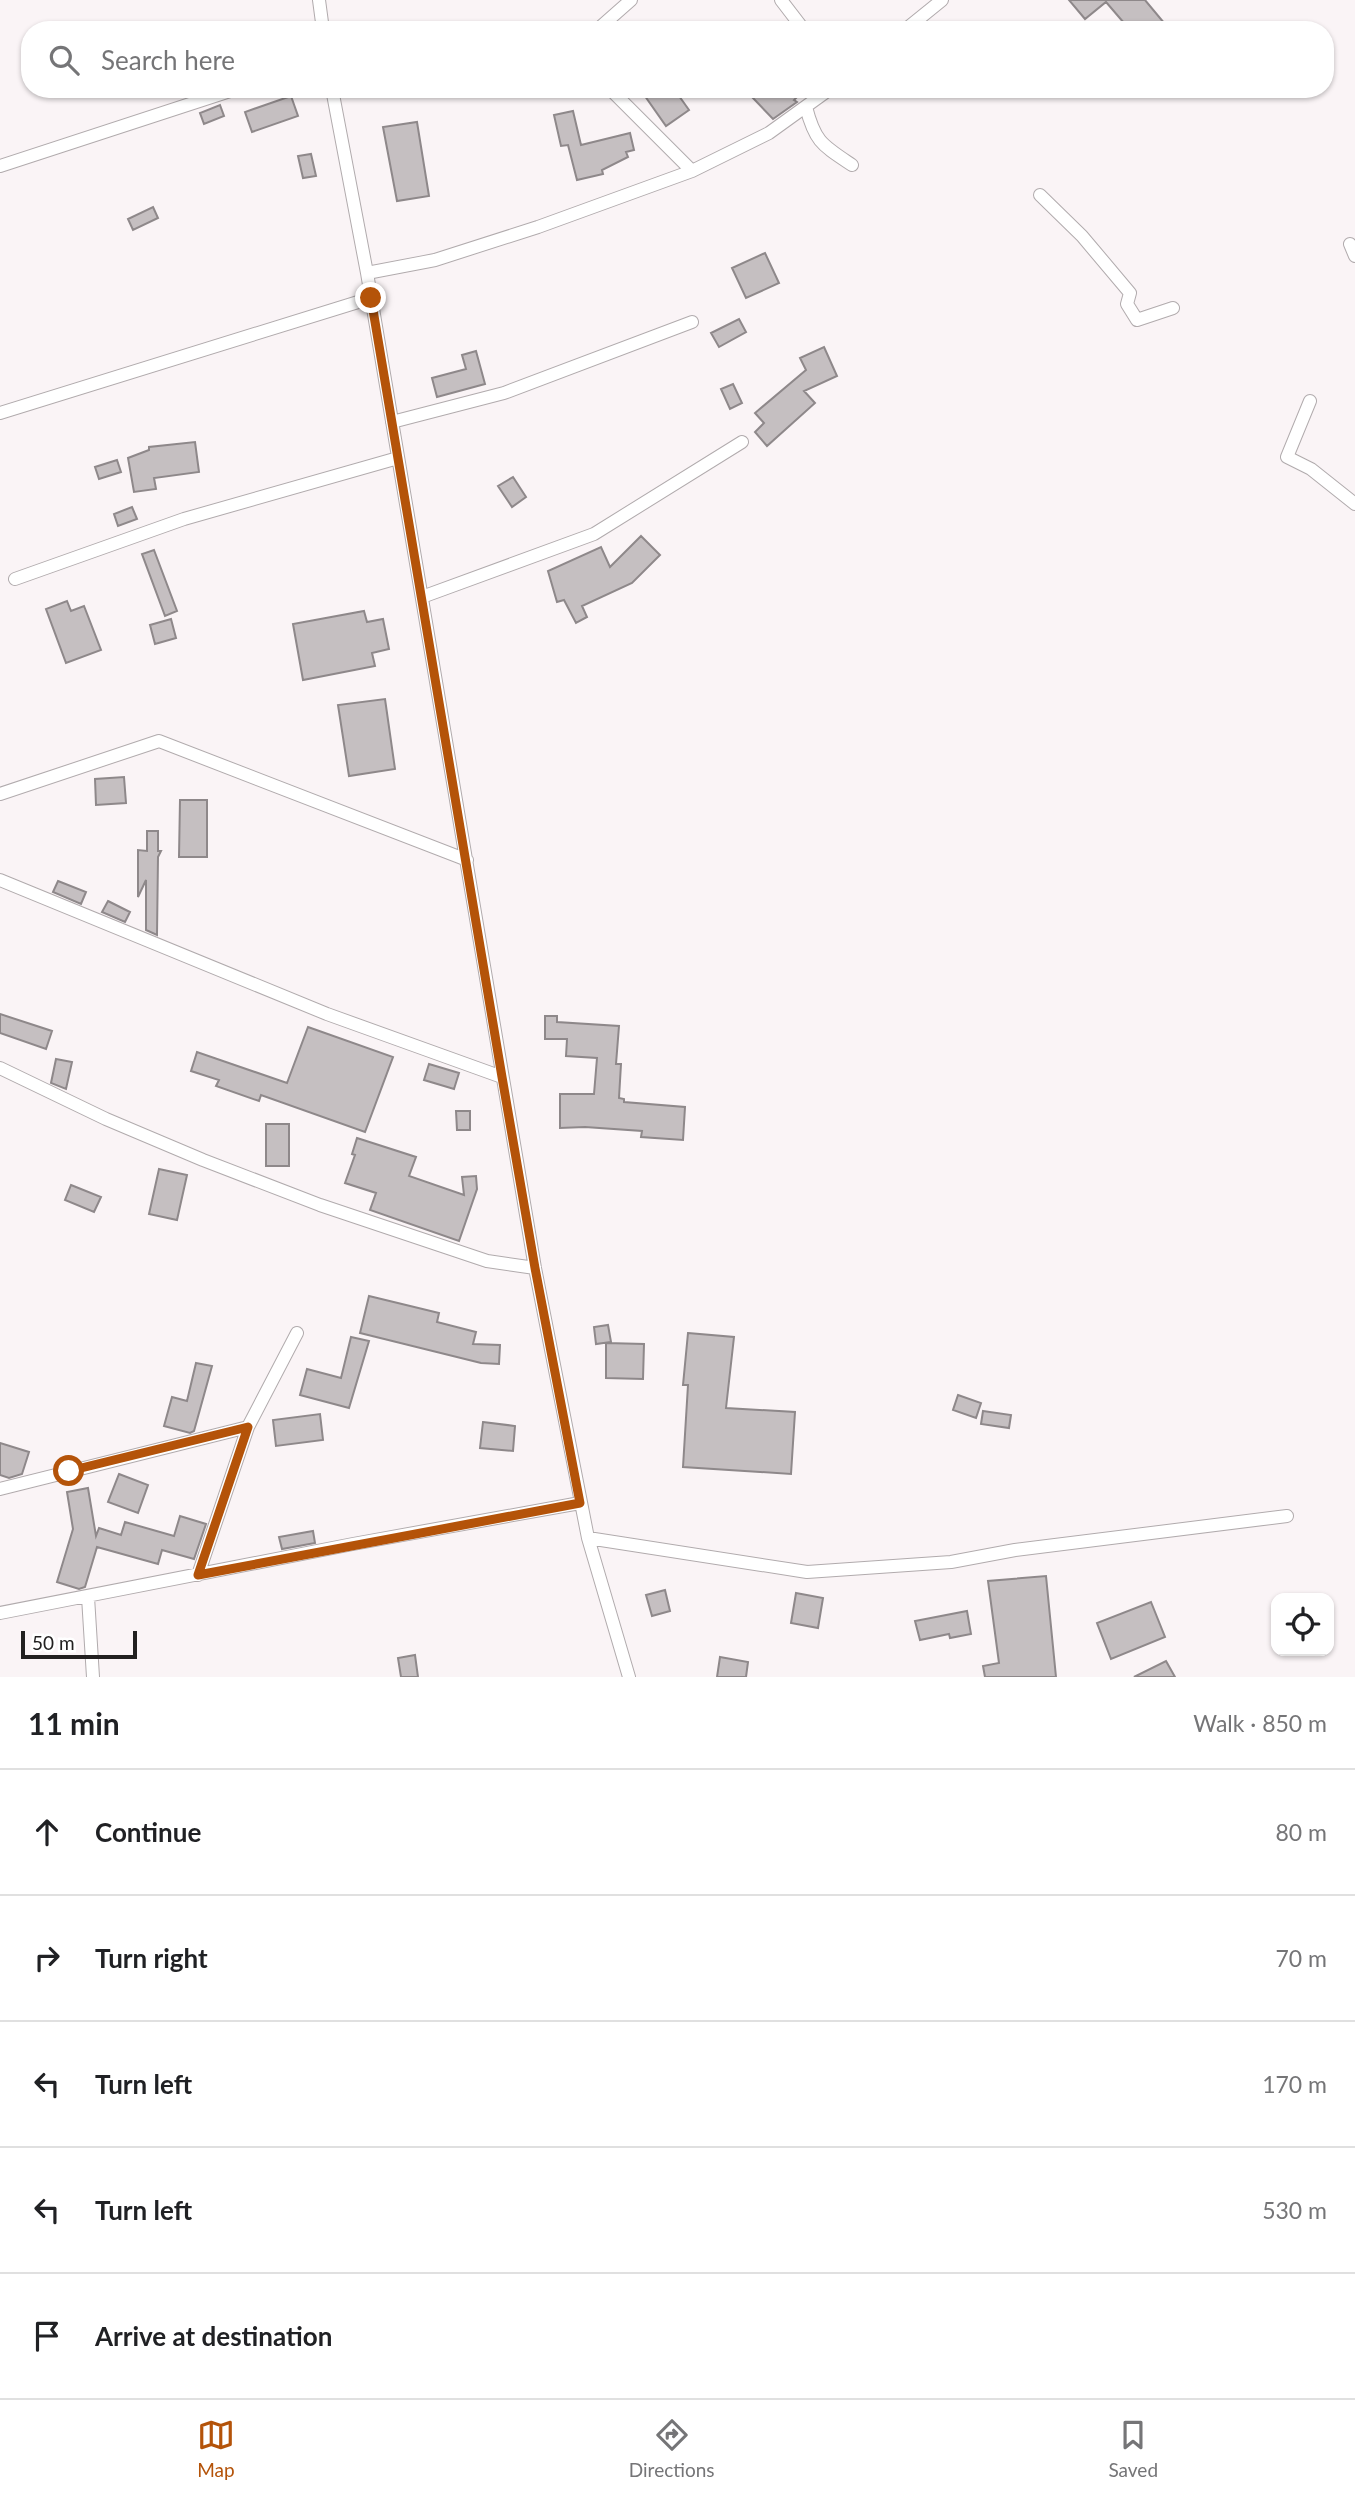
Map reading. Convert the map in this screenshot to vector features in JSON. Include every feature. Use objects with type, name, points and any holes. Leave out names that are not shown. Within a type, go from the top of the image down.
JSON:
[{"type":"street","points":[[319,0],[322,21]]},
{"type":"street","points":[[607,21],[631,0]]},
{"type":"street","points":[[781,0],[796,21]]},
{"type":"street","points":[[916,21],[942,0]]},
{"type":"street","points":[[0,166],[208,98]]},
{"type":"street","points":[[334,98],[367,273],[535,1268],[588,1538],[629,1677]]},
{"type":"street","points":[[619,98],[692,171]]},
{"type":"street","points":[[367,273],[448,256],[538,228],[692,171],[769,133],[818,98]]},
{"type":"street","points":[[806,107],[812,132],[852,165]]},
{"type":"street","points":[[1040,195],[1082,236],[1130,293],[1127,304],[1137,320],[1173,308]]},
{"type":"street","points":[[0,413],[371,298]]},
{"type":"street","points":[[392,422],[504,393],[692,321]]},
{"type":"street","points":[[1310,401],[1287,457],[1311,469],[1355,504]]},
{"type":"street","points":[[422,597],[594,534],[742,442]]},
{"type":"street","points":[[15,579],[184,519],[398,458]]},
{"type":"street","points":[[0,794],[159,741],[467,860]]},
{"type":"street","points":[[0,880],[327,1014],[502,1077]]},
{"type":"street","points":[[0,1069],[106,1119],[320,1205],[487,1261],[535,1268]]},
{"type":"street","points":[[198,1575],[248,1427],[297,1333]]},
{"type":"street","points":[[0,1489],[248,1427]]},
{"type":"street","points":[[0,1613],[580,1503]]},
{"type":"street","points":[[588,1538],[807,1572],[951,1562],[1015,1550],[1287,1516]]},
{"type":"street","points":[[88,1597],[93,1677]]},
{"type":"building","points":[[1069,0],[1145,0],[1162,21],[1122,21],[1106,2],[1085,19]]},
{"type":"building","points":[[292,98],[298,116],[252,132],[245,112]]},
{"type":"building","points":[[646,98],[680,98],[689,110],[666,126]]},
{"type":"building","points":[[753,98],[796,98],[794,100],[797,102],[773,119]]},
{"type":"building","points":[[220,105],[224,116],[204,124],[200,113]]},
{"type":"building","points":[[573,111],[581,145],[630,133],[634,150],[626,152],[628,157],[602,170],[603,174],[577,180],[568,145],[561,146],[554,115]]},
{"type":"building","points":[[417,122],[429,196],[397,201],[383,127]]},
{"type":"building","points":[[311,154],[316,176],[303,178],[298,156]]},
{"type":"building","points":[[153,207],[158,218],[133,230],[128,219]]},
{"type":"building","points":[[765,253],[779,283],[746,298],[732,268]]},
{"type":"building","points":[[739,319],[746,332],[719,347],[711,333]]},
{"type":"building","points":[[824,347],[837,376],[804,391],[815,403],[767,446],[755,432],[764,423],[755,413],[806,370],[800,358]]},
{"type":"building","points":[[476,351],[485,384],[437,397],[432,378],[466,369],[462,355]]},
{"type":"building","points":[[733,384],[742,403],[730,409],[721,389]]},
{"type":"building","points":[[195,442],[199,472],[154,478],[156,489],[134,492],[128,458],[149,450],[149,447]]},
{"type":"building","points":[[117,460],[121,472],[99,479],[95,467]]},
{"type":"building","points":[[513,477],[526,497],[512,507],[498,486]]},
{"type":"building","points":[[132,507],[137,519],[118,526],[114,514]]},
{"type":"building","points":[[641,536],[660,555],[632,583],[582,606],[587,617],[576,623],[564,600],[557,602],[548,571],[601,547],[610,567]]},
{"type":"building","points":[[154,550],[177,611],[165,616],[142,554]]},
{"type":"building","points":[[67,601],[71,611],[84,606],[101,650],[66,663],[46,609]]},
{"type":"building","points":[[364,611],[367,622],[383,619],[389,649],[372,653],[375,666],[303,680],[293,624]]},
{"type":"building","points":[[171,619],[176,638],[155,644],[150,625]]},
{"type":"building","points":[[385,699],[395,769],[349,776],[338,705]]},
{"type":"building","points":[[124,777],[126,803],[96,805],[95,779]]},
{"type":"building","points":[[180,800],[207,800],[207,857],[179,857]]},
{"type":"building","points":[[147,831],[158,831],[158,851],[161,851],[158,857],[157,935],[146,930],[146,880],[138,897],[138,850],[147,851]]},
{"type":"building","points":[[58,881],[86,892],[81,904],[53,892]]},
{"type":"building","points":[[108,901],[130,912],[125,922],[102,912]]},
{"type":"building","points":[[0,1014],[52,1031],[46,1049],[0,1033]]},
{"type":"building","points":[[545,1016],[557,1016],[557,1022],[619,1026],[616,1064],[621,1064],[619,1098],[624,1099],[624,1102],[685,1107],[683,1140],[641,1137],[642,1131],[560,1128],[560,1094],[594,1094],[597,1058],[566,1056],[567,1039],[545,1039]]},
{"type":"building","points":[[308,1027],[393,1057],[365,1132],[261,1095],[259,1101],[216,1086],[219,1080],[191,1071],[197,1052],[287,1083]]},
{"type":"building","points":[[56,1059],[72,1062],[66,1089],[51,1083]]},
{"type":"building","points":[[429,1064],[459,1073],[454,1089],[424,1080]]},
{"type":"building","points":[[456,1111],[470,1111],[470,1130],[457,1130]]},
{"type":"building","points":[[266,1124],[289,1124],[289,1166],[266,1166]]},
{"type":"building","points":[[357,1138],[416,1157],[409,1176],[464,1195],[462,1177],[476,1176],[477,1189],[459,1241],[370,1210],[376,1193],[345,1183],[355,1155],[352,1154]]},
{"type":"building","points":[[159,1169],[187,1175],[177,1220],[149,1214]]},
{"type":"building","points":[[71,1185],[101,1197],[94,1212],[65,1200]]},
{"type":"building","points":[[369,1296],[439,1313],[437,1322],[476,1332],[473,1344],[500,1345],[499,1364],[481,1363],[360,1333]]},
{"type":"building","points":[[608,1325],[611,1342],[596,1344],[594,1327]]},
{"type":"building","points":[[688,1333],[734,1337],[726,1408],[795,1412],[791,1474],[683,1467],[688,1385],[683,1385]]},
{"type":"building","points":[[351,1337],[369,1341],[349,1408],[300,1395],[307,1369],[341,1378]]},
{"type":"building","points":[[606,1343],[644,1344],[643,1379],[606,1378]]},
{"type":"building","points":[[196,1363],[212,1366],[194,1431],[190,1433],[164,1426],[172,1397],[187,1401]]},
{"type":"building","points":[[958,1395],[981,1403],[976,1418],[953,1410]]},
{"type":"building","points":[[983,1411],[1011,1415],[1009,1428],[981,1424]]},
{"type":"building","points":[[320,1414],[323,1440],[276,1446],[273,1420]]},
{"type":"building","points":[[483,1422],[515,1426],[513,1451],[480,1448]]},
{"type":"building","points":[[0,1443],[29,1452],[22,1474],[9,1478],[0,1475]]},
{"type":"building","points":[[119,1474],[148,1485],[138,1513],[108,1502]]},
{"type":"building","points":[[88,1488],[96,1536],[99,1528],[121,1535],[125,1522],[174,1536],[180,1516],[206,1524],[194,1559],[162,1550],[158,1564],[97,1547],[85,1587],[79,1589],[57,1582],[73,1529],[67,1492]]},
{"type":"building","points":[[313,1531],[315,1543],[282,1549],[279,1537]]},
{"type":"building","points":[[1046,1576],[1056,1677],[985,1677],[983,1666],[999,1663],[988,1581]]},
{"type":"building","points":[[665,1590],[670,1611],[652,1616],[646,1595]]},
{"type":"building","points":[[796,1593],[823,1598],[818,1628],[791,1623]]},
{"type":"building","points":[[1151,1602],[1165,1637],[1111,1659],[1097,1623]]},
{"type":"building","points":[[967,1611],[971,1634],[950,1638],[949,1634],[920,1640],[915,1621]]},
{"type":"building","points":[[415,1655],[418,1677],[401,1677],[398,1658]]},
{"type":"building","points":[[720,1657],[748,1662],[746,1677],[717,1677]]},
{"type":"building","points":[[1166,1661],[1175,1677],[1134,1677]]},
{"type":"route","points":[[69,1471],[248,1427],[198,1575],[580,1503],[535,1268],[371,298]]}]
